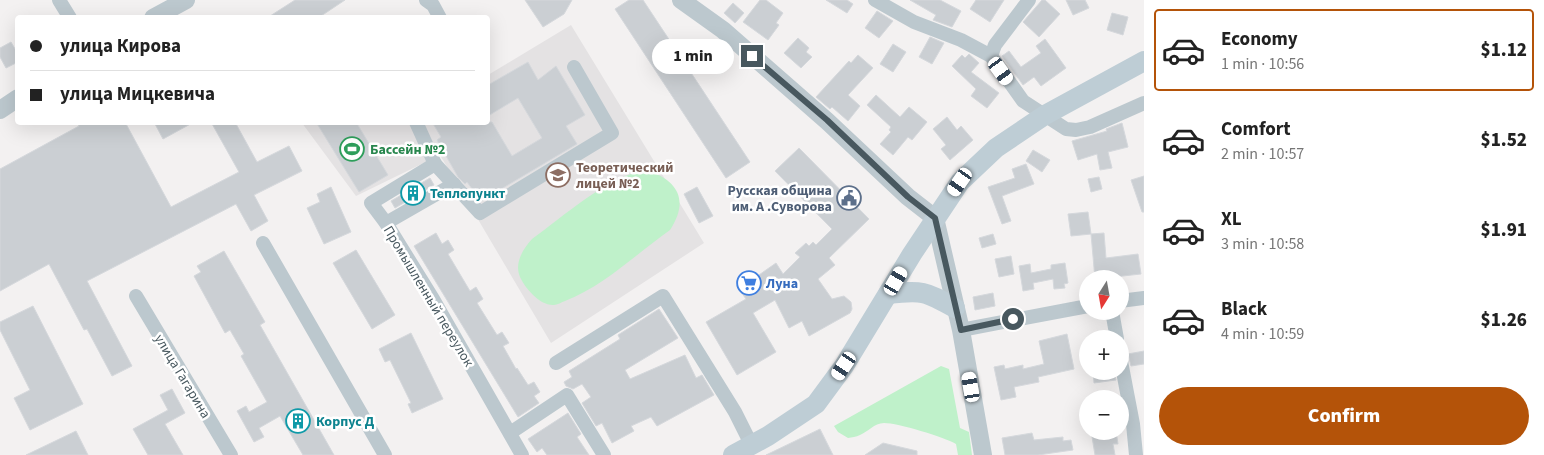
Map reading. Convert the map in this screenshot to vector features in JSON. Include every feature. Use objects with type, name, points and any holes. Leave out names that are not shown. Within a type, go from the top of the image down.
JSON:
[{"type":"main road","points":[[733,455],[768,436],[816,404],[844,366],[935,218],[960,182],[996,148],[1045,115],[1144,61]]},
{"type":"main road","points":[[888,294],[917,291],[930,294],[955,308]]},
{"type":"street","points":[[59,0],[68,15]]},
{"type":"street","points":[[158,15],[186,0]]},
{"type":"street","points":[[426,0],[433,5],[438,15]]},
{"type":"street","points":[[681,0],[723,30],[827,120],[908,197],[935,218],[961,330],[983,455]]},
{"type":"street","points":[[875,0],[914,22],[960,40],[990,56],[1023,100],[1066,130],[1090,127],[1144,103]]},
{"type":"street","points":[[990,56],[995,45],[1029,0]]},
{"type":"street","points":[[417,125],[435,164],[480,213],[612,133],[574,67]]},
{"type":"street","points":[[0,110],[15,100]]},
{"type":"street","name":"Промышленный переулок","points":[[435,164],[371,203],[386,223],[433,299],[522,455]]},
{"type":"street","points":[[386,223],[454,184]]},
{"type":"street","points":[[263,243],[385,455]]},
{"type":"street","name":"улица Гагарина","points":[[136,296],[231,455]]},
{"type":"street","points":[[556,363],[663,296],[735,412],[751,444]]},
{"type":"street","points":[[1129,300],[1144,298]]},
{"type":"street","points":[[961,330],[1079,308]]},
{"type":"street","points":[[1125,380],[1133,424],[1136,455]]},
{"type":"street","points":[[510,433],[566,395],[604,455]]},
{"type":"shaded area","name":"Теоретический лицей №2","points":[[571,25],[704,243],[551,343],[440,155],[356,196],[303,125],[490,125],[490,74]]},
{"type":"green space","points":[[647,170],[667,180],[678,193],[680,201],[679,210],[670,230],[606,278],[579,295],[554,305],[543,303],[534,296],[522,281],[518,272],[519,261],[525,247],[532,239],[572,208],[602,188],[632,173]]},
{"type":"green space","points":[[941,366],[949,369],[960,428],[969,432],[972,455],[958,455],[956,444],[932,434],[899,425],[880,423],[856,437],[848,438],[838,432],[834,426]]},
{"type":"building","points":[[295,0],[345,0],[322,15],[272,15]]},
{"type":"building","points":[[525,0],[572,0],[564,14],[543,27]]},
{"type":"building","points":[[629,0],[643,0],[750,162],[726,178],[615,9]]},
{"type":"building","points":[[760,0],[766,0],[783,13],[776,23],[779,25],[768,40],[743,22]]},
{"type":"building","points":[[826,0],[847,0],[853,4],[847,13]]},
{"type":"building","points":[[910,0],[940,0],[961,11],[952,27],[933,20],[936,15]]},
{"type":"building","points":[[976,0],[1004,0],[990,22],[970,9]]},
{"type":"building","points":[[1042,0],[1045,0],[1060,14],[1039,37],[1023,22]]},
{"type":"building","points":[[1066,0],[1085,0],[1089,8],[1073,15]]},
{"type":"building","points":[[733,3],[744,13],[735,23],[724,13]]},
{"type":"building","points":[[877,11],[893,21],[879,38],[865,28]]},
{"type":"building","points":[[1112,13],[1128,17],[1123,35],[1107,30]]},
{"type":"building","points":[[930,37],[944,43],[932,64],[919,57]]},
{"type":"building","points":[[798,38],[809,48],[806,52],[812,57],[801,68],[784,53]]},
{"type":"building","points":[[1045,39],[1066,68],[1041,86],[1034,77],[1023,85],[1002,56],[1009,51],[1021,67],[1041,53],[1036,46]]},
{"type":"building","points":[[11,42],[15,49],[15,64],[6,68],[0,57],[0,48]]},
{"type":"building","points":[[893,44],[906,52],[893,72],[880,64]]},
{"type":"building","points":[[969,54],[979,63],[971,72],[999,93],[987,108],[971,96],[976,89],[952,66],[962,55],[965,58]]},
{"type":"building","points":[[858,55],[873,68],[848,95],[860,106],[848,121],[832,107],[830,109],[816,97],[849,61],[851,63]]},
{"type":"building","points":[[528,62],[538,80],[556,66],[585,115],[566,126],[577,144],[481,201],[467,182],[465,184],[458,177],[437,140],[441,137],[434,125],[490,125],[490,122],[492,122],[512,156],[542,138],[518,98],[490,115],[490,84]]},
{"type":"building","points":[[876,95],[900,117],[909,107],[927,122],[912,140],[908,137],[893,155],[880,144],[891,132],[889,130],[891,127],[867,105]]},
{"type":"building","points":[[947,117],[957,130],[961,126],[973,140],[950,160],[941,149],[946,145],[933,129]]},
{"type":"building","points":[[1122,123],[1128,147],[1108,152],[1112,168],[1100,170],[1097,154],[1078,160],[1072,141],[1107,131],[1106,129]]},
{"type":"building","points":[[127,125],[171,207],[239,172],[213,125],[237,125],[257,162],[289,146],[302,171],[254,195],[268,221],[251,231],[236,204],[87,281],[132,366],[112,376],[87,329],[84,330],[49,264],[0,291],[0,169],[79,126]]},
{"type":"building","points":[[156,125],[189,125],[163,139]]},
{"type":"building","name":"Бассейн №2","points":[[318,125],[358,125],[388,175],[359,192]]},
{"type":"building","points":[[799,148],[869,219],[829,258],[835,265],[818,279],[832,299],[844,296],[851,302],[852,309],[850,313],[809,336],[802,321],[789,328],[775,300],[753,313],[776,352],[737,375],[706,322],[746,299],[739,289],[776,263],[783,274],[800,257],[795,253],[806,243],[809,246],[813,242],[816,245],[832,229],[775,171]]},
{"type":"building","points":[[1033,150],[1050,160],[1042,172],[1026,161]]},
{"type":"building","points":[[1026,164],[1034,184],[1002,196],[1011,221],[1002,224],[988,187],[1015,178],[1012,169]]},
{"type":"building","points":[[1144,176],[1144,212],[1142,212],[1131,180]]},
{"type":"building","points":[[1099,177],[1102,189],[1091,192],[1088,179]]},
{"type":"building","points":[[430,178],[434,185],[395,208],[391,201]]},
{"type":"building","points":[[331,187],[351,232],[324,244],[307,208],[320,202],[317,194]]},
{"type":"building","points":[[697,187],[713,216],[699,223],[684,194]]},
{"type":"building","points":[[1088,212],[1091,234],[1071,236],[1068,214]]},
{"type":"building","points":[[436,233],[442,244],[448,240],[454,250],[448,254],[470,291],[476,287],[483,299],[477,303],[497,335],[502,332],[509,343],[503,346],[516,369],[528,385],[534,382],[540,392],[534,396],[539,403],[518,417],[414,246]]},
{"type":"building","points":[[1104,233],[1106,258],[1138,254],[1141,274],[1129,275],[1129,270],[1094,270],[1091,234]]},
{"type":"building","points":[[993,234],[996,244],[982,248],[979,238]]},
{"type":"building","points":[[356,250],[395,315],[372,329],[333,263]]},
{"type":"building","points":[[224,251],[265,322],[260,325],[334,455],[303,455],[280,416],[259,428],[264,437],[254,442],[237,411],[246,406],[249,412],[267,402],[241,356],[244,354],[230,330],[225,333],[194,276],[201,272],[197,266]]},
{"type":"building","points":[[1011,256],[1014,274],[999,277],[995,259]]},
{"type":"building","points":[[1065,263],[1068,283],[1064,284],[1065,288],[1054,289],[1053,279],[1033,283],[1034,289],[1023,291],[1019,266],[1030,264],[1031,273],[1051,269],[1051,265]]},
{"type":"building","points":[[993,293],[995,306],[975,310],[973,297]]},
{"type":"building","points":[[33,306],[83,404],[30,430],[14,398],[30,390],[0,330],[0,322]]},
{"type":"building","points":[[659,309],[678,338],[625,370],[630,379],[685,355],[696,378],[702,375],[714,395],[657,426],[651,417],[631,426],[634,431],[612,443],[602,423],[596,426],[582,403],[591,397],[582,384],[573,389],[566,386],[564,382],[572,377],[569,371],[620,339],[618,335]]},
{"type":"building","points":[[411,333],[443,399],[412,413],[408,404],[411,403],[390,360],[385,362],[379,349]]},
{"type":"building","points":[[1067,334],[1074,369],[1038,377],[1039,382],[1014,387],[1016,397],[1001,400],[994,367],[1004,365],[1005,369],[1023,365],[1023,369],[1044,364],[1039,341]]},
{"type":"building","points":[[1144,351],[1144,364],[1131,366],[1129,354]]},
{"type":"building","points":[[1094,380],[1116,380],[1094,383]]},
{"type":"building","points":[[172,389],[185,413],[165,424],[183,455],[148,455],[133,429],[168,410],[160,395]]},
{"type":"building","points":[[568,413],[581,434],[577,437],[589,455],[547,455],[542,448],[537,452],[528,439]]},
{"type":"building","points":[[820,429],[833,455],[766,455]]},
{"type":"building","points":[[76,431],[88,455],[26,455]]},
{"type":"building","points":[[1032,433],[1034,440],[1063,437],[1063,441],[1071,440],[1073,450],[1038,455],[1005,455],[1002,438]]},
{"type":"building","points":[[1092,440],[1117,440],[1118,444],[1113,444],[1115,455],[1095,455]]},
{"type":"building","points":[[883,443],[917,451],[917,455],[865,455]]},
{"type":"place","name":"Бассейн №2","points":[[352,149]]},
{"type":"place","name":"Теоретический лицей №2","points":[[558,175]]},
{"type":"place","name":"Теплопункт","points":[[413,193]]},
{"type":"place","name":"Русская община им. А .Суворова","points":[[849,198]]},
{"type":"place","name":"Луна","points":[[749,283]]},
{"type":"place","name":"Корпус Д","points":[[298,421]]},
{"type":"route","points":[[752,56],[827,120],[908,197],[935,218],[961,330],[1013,319]]}]
